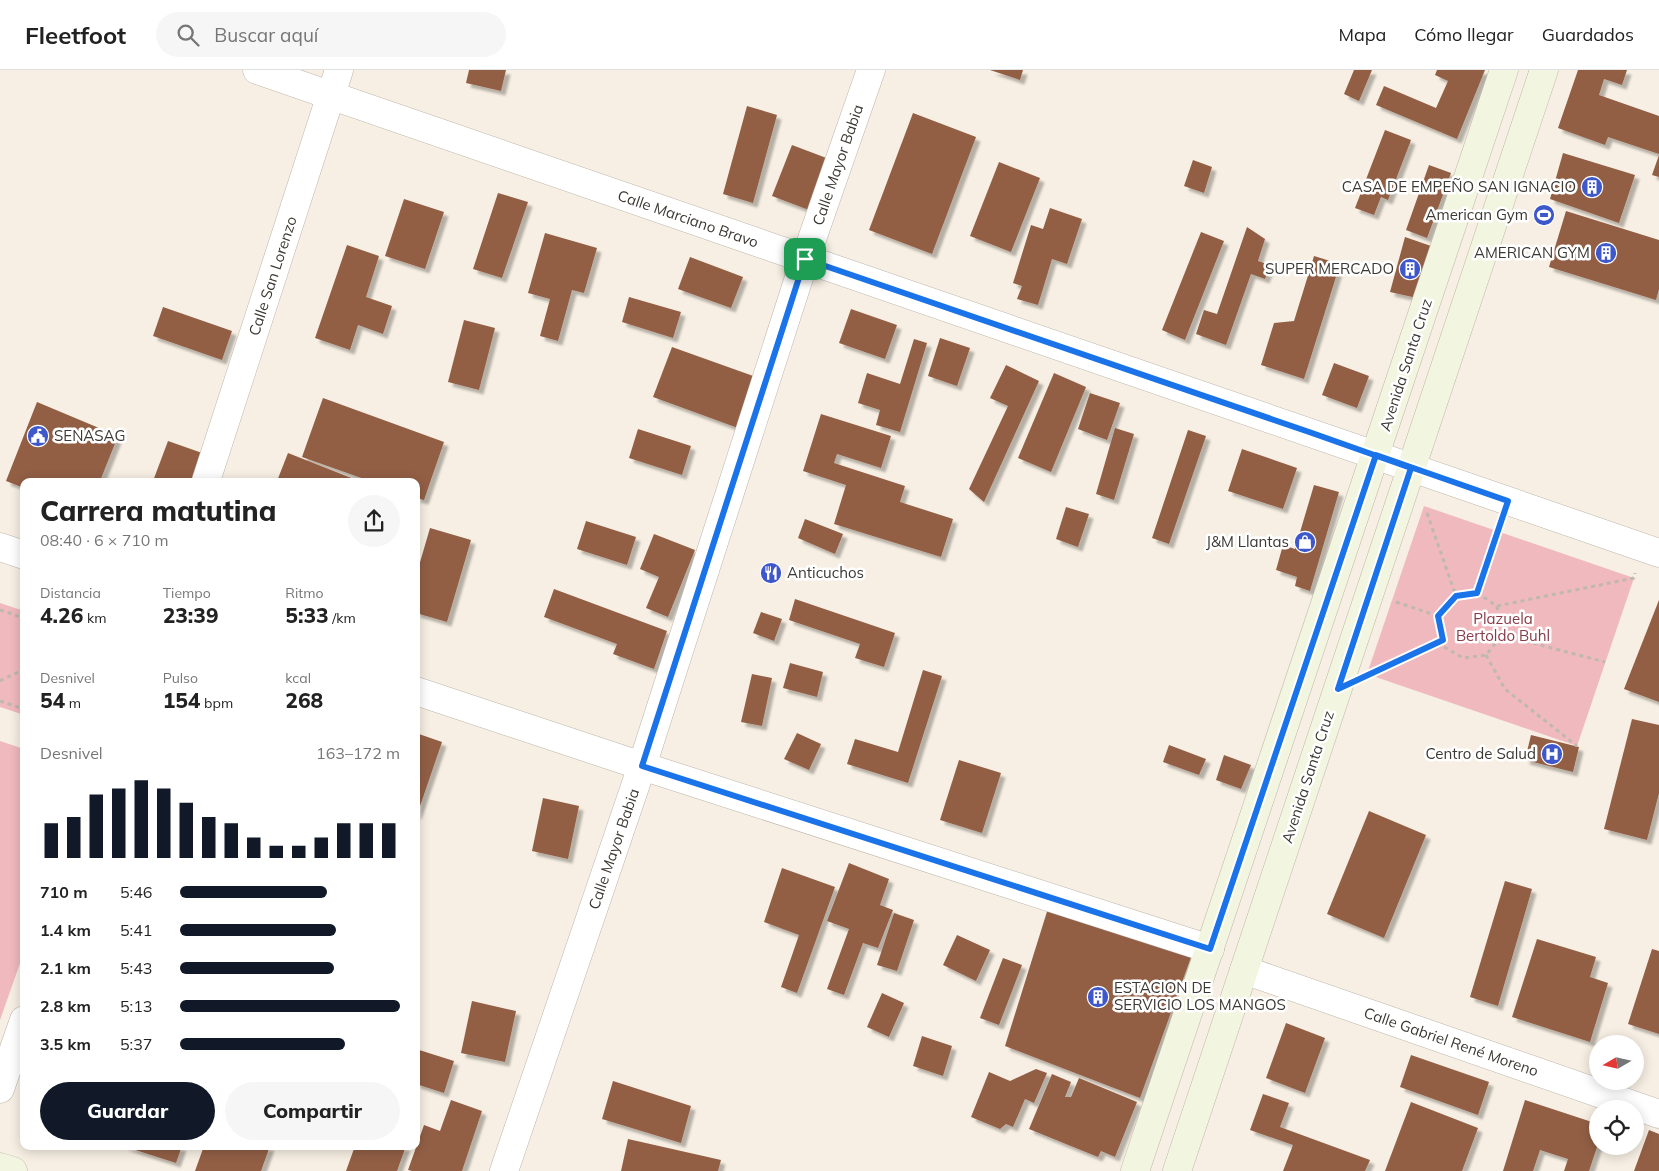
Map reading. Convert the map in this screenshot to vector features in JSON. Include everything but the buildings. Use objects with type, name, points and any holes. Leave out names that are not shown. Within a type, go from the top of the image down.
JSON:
[{"type":"main road","name":"Avenida Santa Cruz","points":[[1135,1171],[1504,70]]},
{"type":"main road","name":"Avenida Santa Cruz","points":[[1177,1171],[1544,70]]},
{"type":"main road","points":[[0,1166],[13,1171]]},
{"type":"street","name":"Calle Marciano Bravo","points":[[257,70],[1651,550]]},
{"type":"street","name":"Calle San Lorenzo","points":[[207,478],[339,70]]},
{"type":"street","name":"Calle Mayor Babia","points":[[504,1171],[642,766],[805,259],[871,70]]},
{"type":"street","points":[[0,547],[20,554]]},
{"type":"street","points":[[420,692],[1210,949]]},
{"type":"street","name":"Calle Gabriel René Moreno","points":[[1244,970],[1659,1114]]},
{"type":"street","points":[[0,1089],[20,1032]]},
{"type":"path","points":[[1411,468],[1456,596]]},
{"type":"path","points":[[1477,593],[1508,501]]},
{"type":"path","points":[[1438,616],[1456,596],[1477,593],[1497,606],[1634,578],[1651,550]]},
{"type":"path","points":[[1371,590],[1392,600],[1438,616]]},
{"type":"path","points":[[1438,616],[1444,647],[1463,658],[1486,655],[1502,635],[1497,606]]},
{"type":"path","points":[[0,610],[20,617]]},
{"type":"path","points":[[1502,635],[1605,662]]},
{"type":"path","points":[[1338,689],[1443,640]]},
{"type":"path","points":[[1486,655],[1505,689],[1577,746]]},
{"type":"path","points":[[0,681],[20,670]]},
{"type":"path","points":[[0,701],[20,708]]},
{"type":"green space","name":"Plazuela Bertoldo Buhl","points":[[1424,506],[1634,578],[1577,746],[1367,674]]},
{"type":"green space","points":[[0,603],[20,610],[20,714],[0,707]]},
{"type":"green space","points":[[0,741],[20,748],[20,963],[0,1020]]},
{"type":"place","name":"CASA DE EMPEÑO SAN IGNACIO","points":[[1592,187]]},
{"type":"place","name":"American Gym","points":[[1544,215]]},
{"type":"place","name":"AMERICAN GYM","points":[[1606,253]]},
{"type":"place","name":"SUPER MERCADO","points":[[1410,269]]},
{"type":"place","name":"SENASAG","points":[[38,436]]},
{"type":"place","name":"J&M Llantas","points":[[1305,542]]},
{"type":"place","name":"Anticuchos","points":[[771,573]]},
{"type":"place","name":"Centro de Salud","points":[[1552,754]]},
{"type":"place","name":"ESTACION DE SERVICIO LOS MANGOS","points":[[1098,997]]},
{"type":"route","points":[[805,259],[642,766],[1210,949],[1376,455],[1508,501],[1477,593],[1456,596],[1438,616],[1443,640],[1338,689],[1411,468],[1376,455],[805,259]]}]
